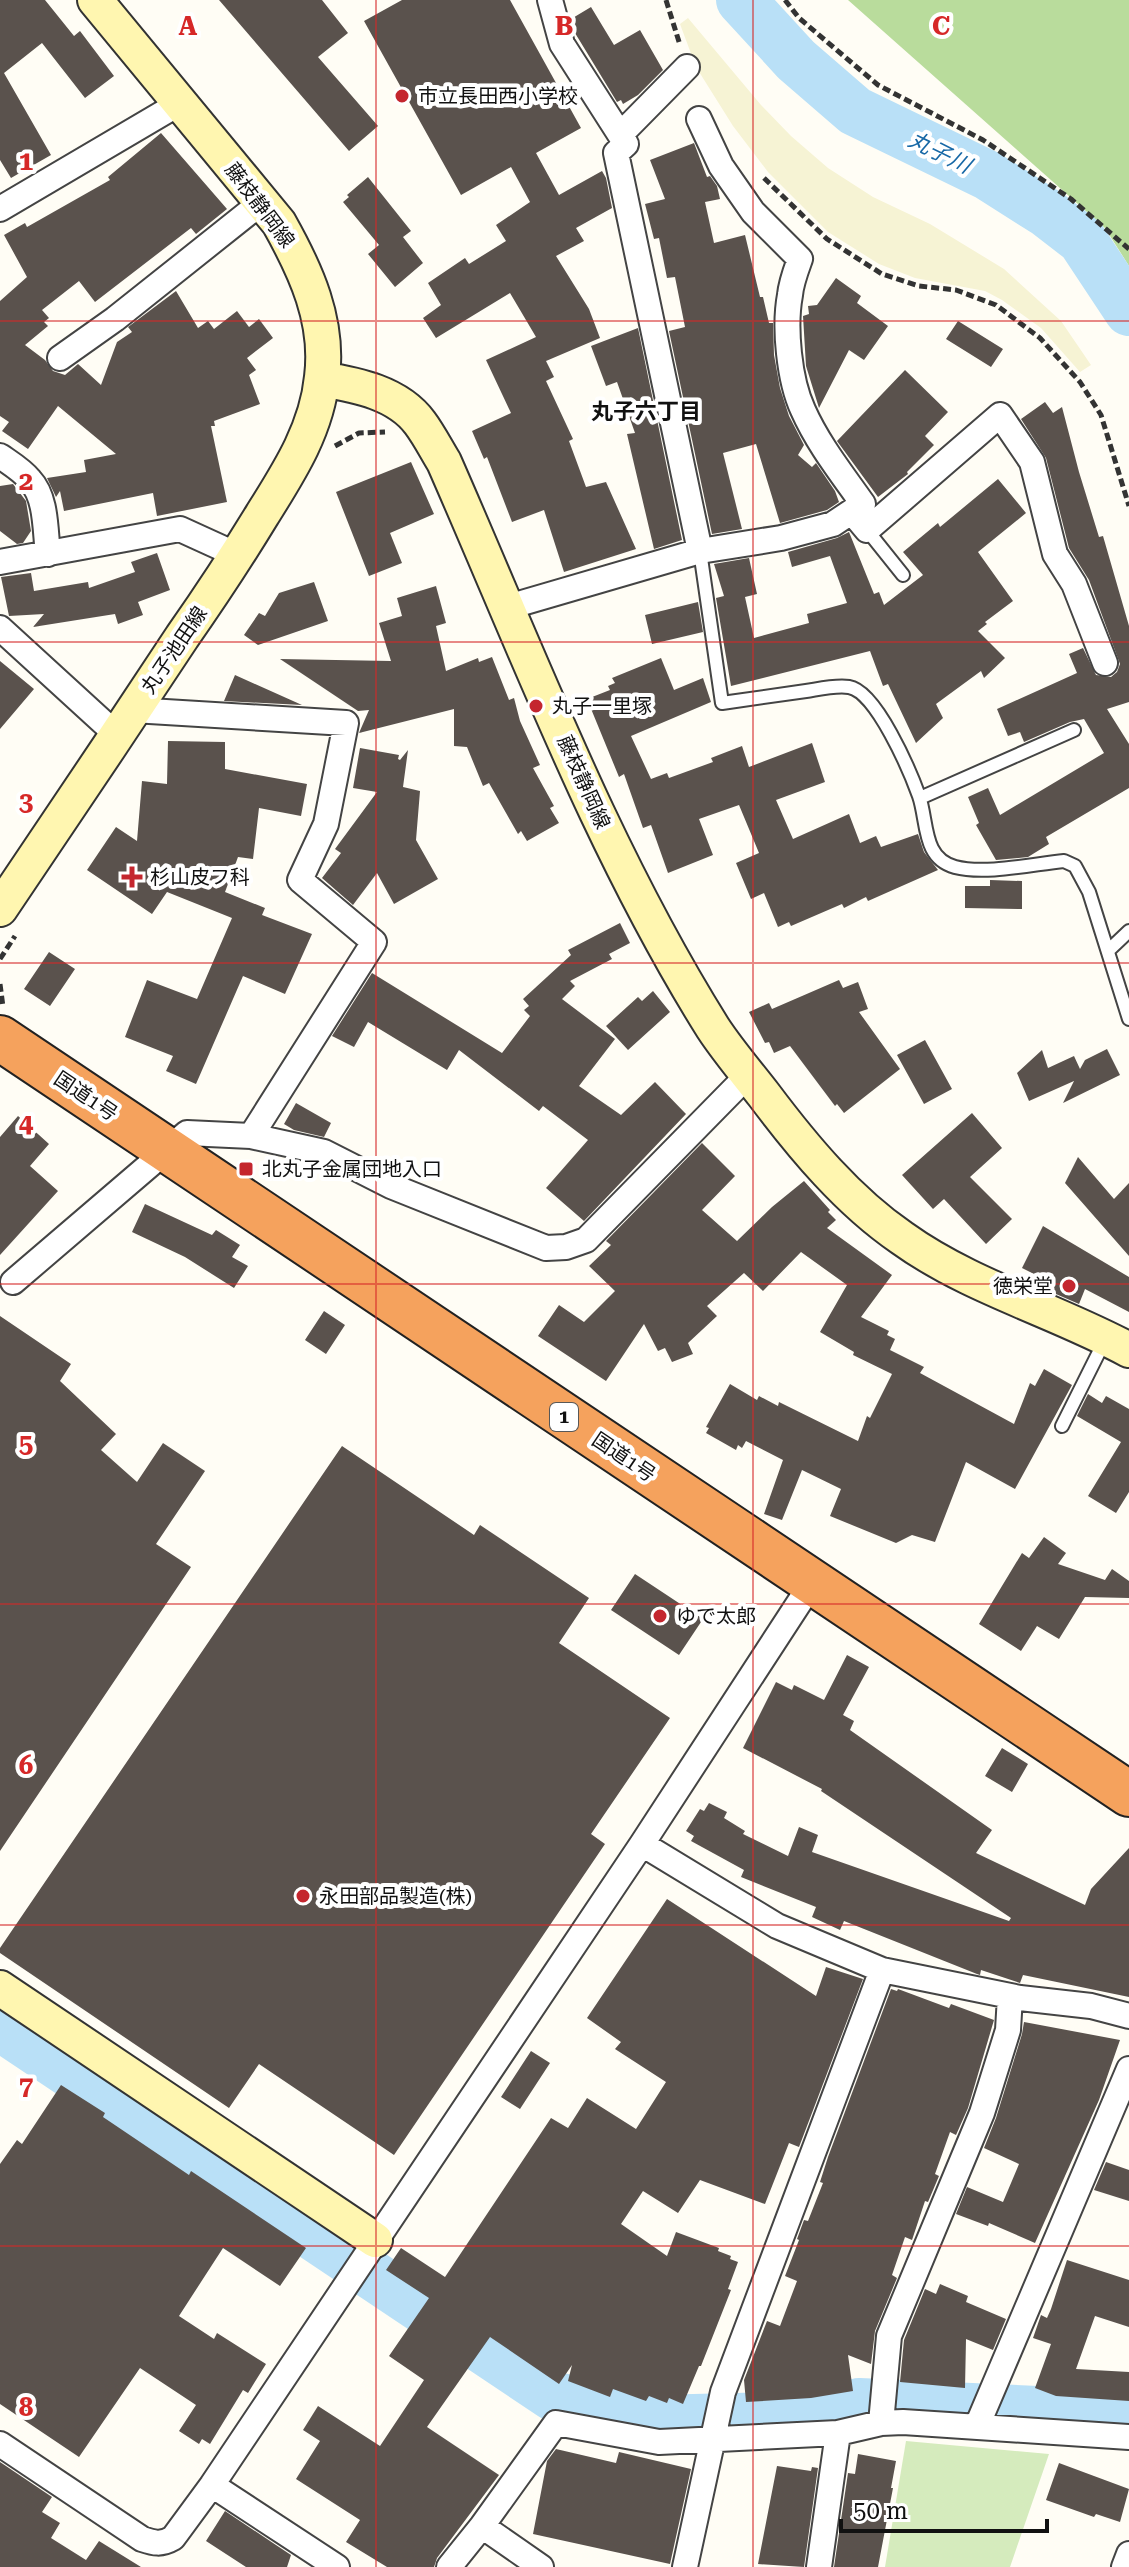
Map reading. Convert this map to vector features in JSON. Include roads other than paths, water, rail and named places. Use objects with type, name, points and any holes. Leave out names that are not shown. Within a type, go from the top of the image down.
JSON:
[{"type":"highway","name":"国道1号","points":[[2,1024],[165,1149],[1129,1794]]},
{"type":"main road","name":"藤枝静岡線","points":[[95,0],[279,223],[300,260],[315,298],[324,350],[322,379],[366,387],[395,402],[418,420],[444,462],[590,798],[646,914],[715,1031],[748,1075],[793,1133],[862,1206],[902,1238],[945,1265],[1118,1344]]},
{"type":"main road","name":"丸子池田線","points":[[9,921],[125,722],[294,464],[318,402],[322,379]]},
{"type":"main road","points":[[0,1988],[370,2249]]},
{"type":"street","points":[[550,0],[562,44],[626,144],[616,153],[700,551]]},
{"type":"street","points":[[621,134],[687,67]]},
{"type":"street","points":[[0,209],[180,103]]},
{"type":"street","points":[[699,119],[721,166],[753,212],[800,259],[789,295],[792,377],[802,410],[863,504],[859,521]]},
{"type":"street","points":[[60,358],[115,319],[262,202]]},
{"type":"street","points":[[508,607],[700,551],[859,521],[1000,415],[1032,462],[1055,554],[1074,584],[1105,663]]},
{"type":"street","points":[[0,456],[29,477],[36,487],[48,554]]},
{"type":"street","points":[[0,562],[180,529],[237,555]]},
{"type":"street","points":[[0,628],[125,722],[346,723],[326,824],[300,880],[374,942],[251,1136]]},
{"type":"street","points":[[13,1282],[187,1133],[251,1136],[324,1152],[391,1186],[546,1248],[566,1247],[586,1240],[748,1075]]},
{"type":"street","points":[[0,2444],[142,2539],[164,2543],[173,2538],[212,2485],[642,1844],[812,1583]]},
{"type":"street","points":[[642,1844],[777,1926],[882,1970],[1010,1996],[1091,2006],[1129,2016]]},
{"type":"street","points":[[685,2567],[723,2392],[882,1970]]},
{"type":"street","points":[[881,2423],[889,2336],[982,2113],[1008,2030],[1010,1996]]},
{"type":"street","points":[[977,2426],[1129,2069]]},
{"type":"street","points":[[449,2567],[556,2423],[659,2442],[838,2433],[881,2423],[977,2426],[1129,2437]]},
{"type":"street","points":[[819,2567],[838,2433]]},
{"type":"street","points":[[212,2485],[337,2567]]},
{"type":"street","points":[[482,2526],[541,2567]]},
{"type":"street","points":[[1124,2567],[1129,2554]]},
{"type":"lane","points":[[859,521],[903,575]]},
{"type":"lane","points":[[700,551],[722,703],[827,688],[848,687],[862,691],[874,705],[920,798],[927,840],[940,859],[953,867],[976,870],[1064,861],[1075,866],[1089,892],[1129,1019]]},
{"type":"lane","points":[[920,798],[1074,730]]},
{"type":"lane","points":[[1109,950],[1129,931]]},
{"type":"lane","points":[[1062,1426],[1118,1344]]},
{"type":"waterway","name":"丸子川","points":[[741,0],[796,60],[855,111],[987,175],[1047,213],[1082,240],[1129,311]]},
{"type":"waterway","points":[[0,2026],[553,2396],[653,2420],[820,2416],[859,2403],[1129,2415]]},
{"type":"place","name":"市立長田西小学校","points":[[402,96]]},
{"type":"place","name":"丸子一里塚","points":[[536,706]]},
{"type":"place","name":"杉山皮フ科","points":[[132,877]]},
{"type":"place","name":"北丸子金属団地入口","points":[[246,1169]]},
{"type":"place","name":"徳栄堂","points":[[1069,1286]]},
{"type":"place","name":"ゆで太郎","points":[[660,1616]]},
{"type":"place","name":"永田部品製造(株)","points":[[303,1896]]},
{"type":"district","name":"丸子六丁目","points":[[646,411]]}]
